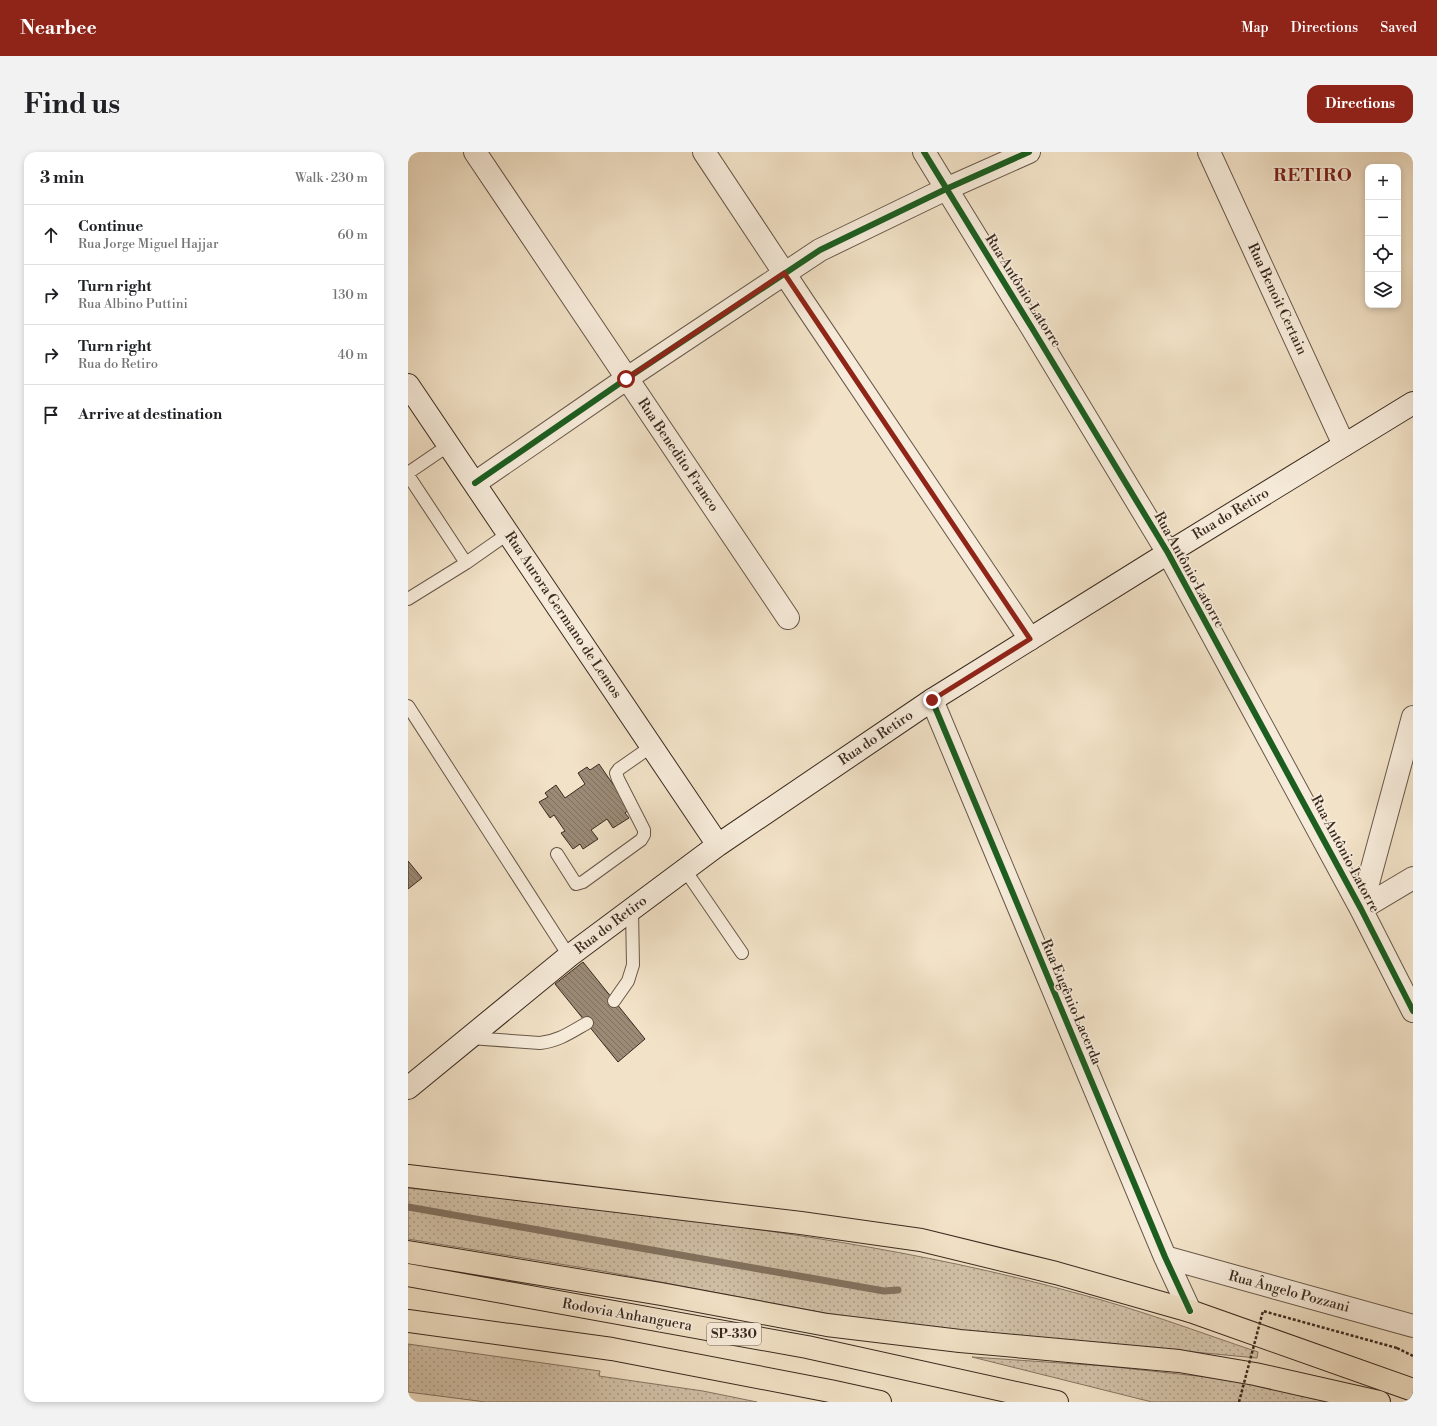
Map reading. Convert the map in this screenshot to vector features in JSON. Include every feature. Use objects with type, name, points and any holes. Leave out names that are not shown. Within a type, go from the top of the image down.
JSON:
[{"type":"highway","points":[[408,1176],[801,1223],[921,1240],[1056,1273],[1190,1311],[1413,1390]]},
{"type":"highway","points":[[408,1252],[661,1294],[827,1324],[960,1340],[1179,1361],[1255,1374],[1379,1402]]},
{"type":"highway","name":"Rodovia Anhanguera","points":[[408,1275],[807,1347],[1057,1402]]},
{"type":"highway","points":[[408,1321],[612,1349],[880,1402]]},
{"type":"street","name":"Rua Benedito Franco","points":[[475,152],[626,379],[788,618]]},
{"type":"street","points":[[704,152],[1030,639]]},
{"type":"street","name":"Rua Antônio Latorre","points":[[924,152],[1168,553],[1362,909],[1413,1011]]},
{"type":"street","points":[[475,483],[626,379],[820,250],[946,189],[1029,152]]},
{"type":"street","name":"Rua Benoit Certain","points":[[1209,152],[1344,445]]},
{"type":"street","name":"Rua Aurora Germano de Lemos","points":[[408,385],[718,845]]},
{"type":"street","name":"Rua do Retiro","points":[[408,1088],[569,956],[718,845],[932,700],[1413,403]]},
{"type":"street","name":"Rua Eugênio Lacerda","points":[[932,700],[1165,1257],[1190,1311]]},
{"type":"street","points":[[1362,909],[1413,717]]},
{"type":"street","points":[[1362,909],[1413,878]]},
{"type":"street","name":"Rua Ângelo Pozzani","points":[[1165,1257],[1413,1326]]},
{"type":"lane","points":[[449,445],[408,474],[466,563]]},
{"type":"lane","points":[[408,600],[466,563],[509,533]]},
{"type":"lane","points":[[408,706],[569,956]]},
{"type":"lane","points":[[557,854],[576,884],[583,882],[641,840],[644,835],[644,830],[618,780],[616,773],[619,769],[652,746]]},
{"type":"lane","points":[[685,870],[742,953]]},
{"type":"lane","points":[[614,1001],[628,981],[633,965],[632,909]]},
{"type":"lane","points":[[470,1038],[540,1042],[552,1041],[562,1038],[587,1023]]},
{"type":"path","points":[[1239,1402],[1263,1310],[1397,1348],[1413,1356]]},
{"type":"shaded area","points":[[408,1188],[480,1195],[719,1224],[839,1242],[958,1264],[1122,1306],[1258,1352],[1257,1358],[916,1329],[602,1271],[408,1239]]},
{"type":"shaded area","points":[[408,1344],[600,1371],[599,1376],[703,1391],[757,1402],[486,1402],[408,1392]]},
{"type":"shaded area","points":[[972,1357],[1105,1366],[1234,1380],[1331,1402],[1152,1402]]},
{"type":"building","points":[[599,764],[630,809],[625,813],[629,818],[613,828],[607,819],[591,830],[598,839],[583,849],[580,844],[573,849],[561,833],[565,831],[554,815],[550,818],[539,802],[548,797],[545,793],[556,785],[565,798],[585,784],[578,773],[587,767],[590,770]]},
{"type":"building","points":[[408,861],[422,878],[408,889]]},
{"type":"building","points":[[583,962],[645,1039],[618,1062],[555,984]]},
{"type":"waterway","points":[[408,1207],[884,1291],[898,1290]]},
{"type":"cycle path","points":[[924,152],[1168,553],[1361,909],[1413,1011]]},
{"type":"cycle path","points":[[475,483],[626,379],[820,250],[946,189],[1029,152]]},
{"type":"cycle path","points":[[932,700],[1165,1257],[1190,1311]]},
{"type":"district","name":"RETIRO","points":[[1313,175]]},
{"type":"route","points":[[626,379],[784,273],[1030,639],[932,700]]}]
